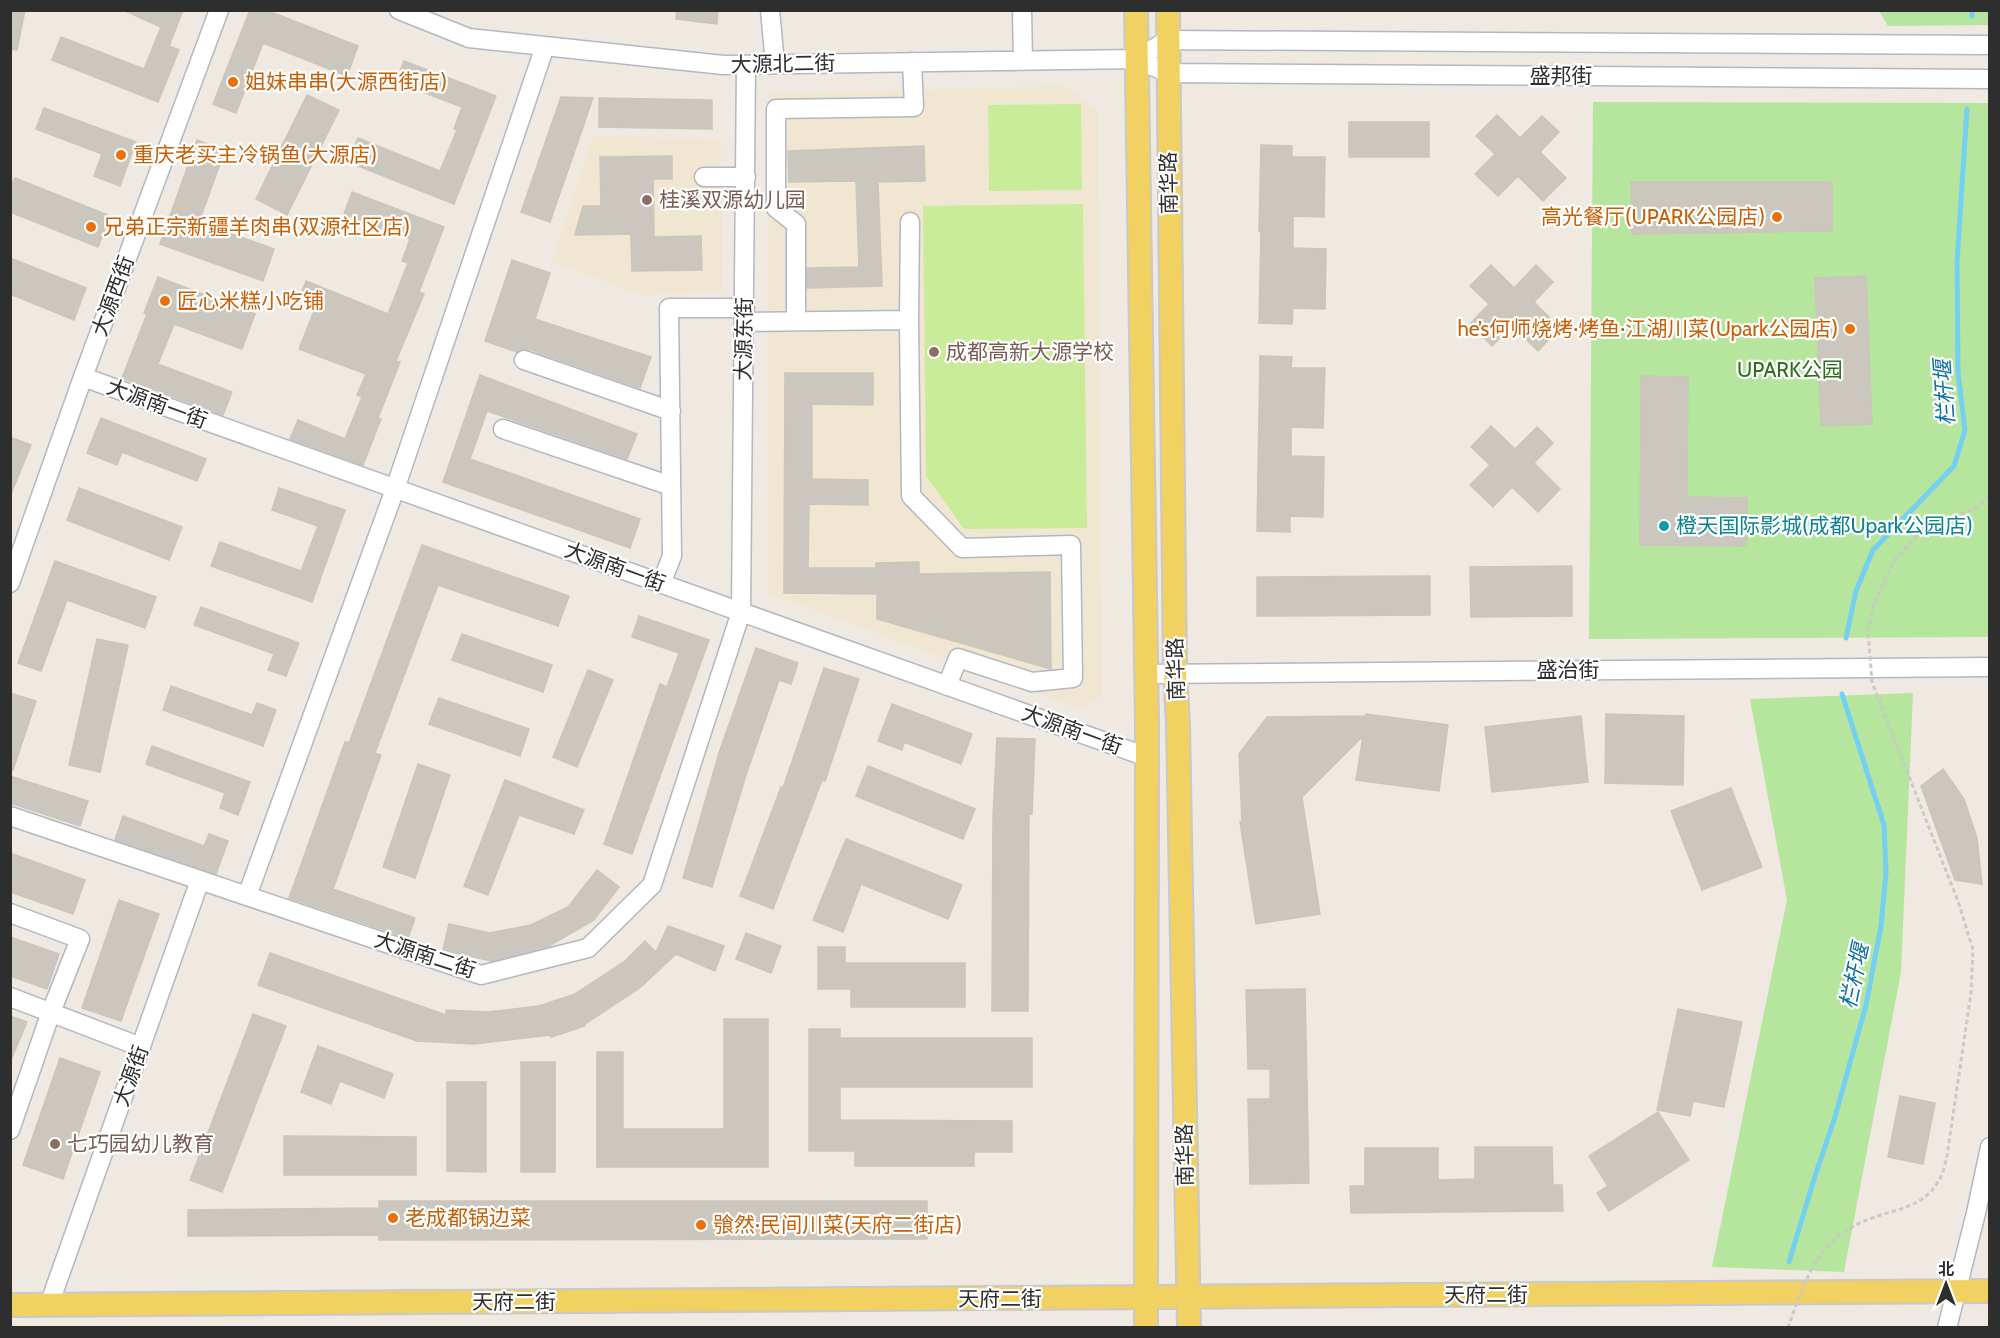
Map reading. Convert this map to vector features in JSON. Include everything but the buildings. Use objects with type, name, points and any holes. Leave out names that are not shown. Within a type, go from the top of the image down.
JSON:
[{"type":"main road","name":"南华路","points":[[1136,10],[1147,757],[1146,1328]]},
{"type":"main road","name":"南华路","points":[[1168,10],[1175,673],[1178,724],[1189,1328]]},
{"type":"main road","name":"天府二街","points":[[10,1305],[1989,1292]]},
{"type":"street","name":"大源西街","points":[[10,583],[83,377],[219,10]]},
{"type":"street","name":"大源北二街","points":[[399,10],[446,19],[469,38],[723,65],[1136,59],[1168,40]]},
{"type":"street","points":[[770,10],[775,64]]},
{"type":"street","points":[[1022,10],[1023,61]]},
{"type":"street","name":"盛邦街","points":[[1168,40],[1989,45]]},
{"type":"street","points":[[247,896],[395,489],[545,46]]},
{"type":"street","name":"盛邦街","points":[[1136,59],[1168,73],[1989,79]]},
{"type":"street","points":[[796,321],[796,224],[776,208],[776,109],[914,107],[912,63]]},
{"type":"street","name":"大源东街","points":[[741,612],[746,65]]},
{"type":"street","points":[[704,177],[746,177]]},
{"type":"street","points":[[910,222],[911,496],[962,548],[1071,545],[1073,678],[1032,682],[958,658],[947,686]]},
{"type":"street","points":[[660,584],[672,556],[669,308],[796,321],[909,320]]},
{"type":"street","points":[[524,360],[671,411]]},
{"type":"street","name":"大源南一街","points":[[83,377],[1147,757]]},
{"type":"street","points":[[503,429],[671,486]]},
{"type":"street","name":"大源南二街","points":[[10,816],[481,975],[588,948],[652,885],[741,612]]},
{"type":"street","name":"盛治街","points":[[1146,674],[1989,667]]},
{"type":"street","name":"大源街","points":[[49,1305],[200,880]]},
{"type":"street","points":[[10,912],[80,939],[51,1012],[10,1130]]},
{"type":"street","points":[[10,997],[141,1047]]},
{"type":"street","points":[[1947,1328],[1976,1213],[1989,1147]]},
{"type":"path","points":[[1989,402],[1989,409]]},
{"type":"path","points":[[1788,1328],[1803,1285],[1819,1258],[1841,1234],[1868,1219],[1922,1201],[1938,1182],[1947,1156],[1971,993],[1973,950],[1959,904],[1872,682],[1868,631],[1875,601],[1894,561],[1916,537],[1979,506],[1989,494]]},
{"type":"shaded area","name":"成都高新大源学校","points":[[1064,86],[1098,110],[1102,695],[1081,710],[769,593],[768,94]]},
{"type":"shaded area","name":"桂溪双源幼儿园","points":[[593,136],[721,139],[722,292],[642,295],[552,262]]},
{"type":"green space","points":[[1879,11],[1989,11],[1989,25],[1888,26]]},
{"type":"green space","name":"UPARK公园","points":[[1593,102],[1989,103],[1989,637],[1589,639]]},
{"type":"green space","points":[[1081,104],[1082,190],[989,191],[988,105]]},
{"type":"green space","points":[[1083,204],[1087,528],[964,529],[926,476],[923,206]]},
{"type":"green space","points":[[1913,693],[1901,972],[1844,1272],[1712,1267],[1787,900],[1750,699]]},
{"type":"waterway","name":"栏杆堰","points":[[1972,10],[1972,16]]},
{"type":"waterway","name":"栏杆堰","points":[[1846,638],[1856,591],[1873,550],[1954,466],[1965,430],[1958,372],[1957,262],[1967,109]]},
{"type":"waterway","name":"栏杆堰","points":[[1789,1262],[1835,1117],[1866,1005],[1881,926],[1886,873],[1884,825],[1842,694]]},
{"type":"place","name":"姐妹串串(大源西街店)","points":[[233,82]]},
{"type":"place","name":"重庆老买主冷锅鱼(大源店)","points":[[121,155]]},
{"type":"place","name":"桂溪双源幼儿园","points":[[647,200]]},
{"type":"place","name":"高光餐厅(UPARK公园店)","points":[[1777,217]]},
{"type":"place","name":"兄弟正宗新疆羊肉串(双源社区店)","points":[[91,227]]},
{"type":"place","name":"匠心米糕小吃铺","points":[[165,301]]},
{"type":"place","name":"he’s何师烧烤·烤鱼·江湖川菜(Upark公园店)","points":[[1850,329]]},
{"type":"place","name":"成都高新大源学校","points":[[934,352]]},
{"type":"place","name":"橙天国际影城(成都Upark公园店)","points":[[1664,526]]},
{"type":"place","name":"七巧园幼儿教育","points":[[55,1144]]},
{"type":"place","name":"老成都锅边菜","points":[[393,1218]]},
{"type":"place","name":"飸然·民间川菜(天府二街店)","points":[[701,1225]]}]
